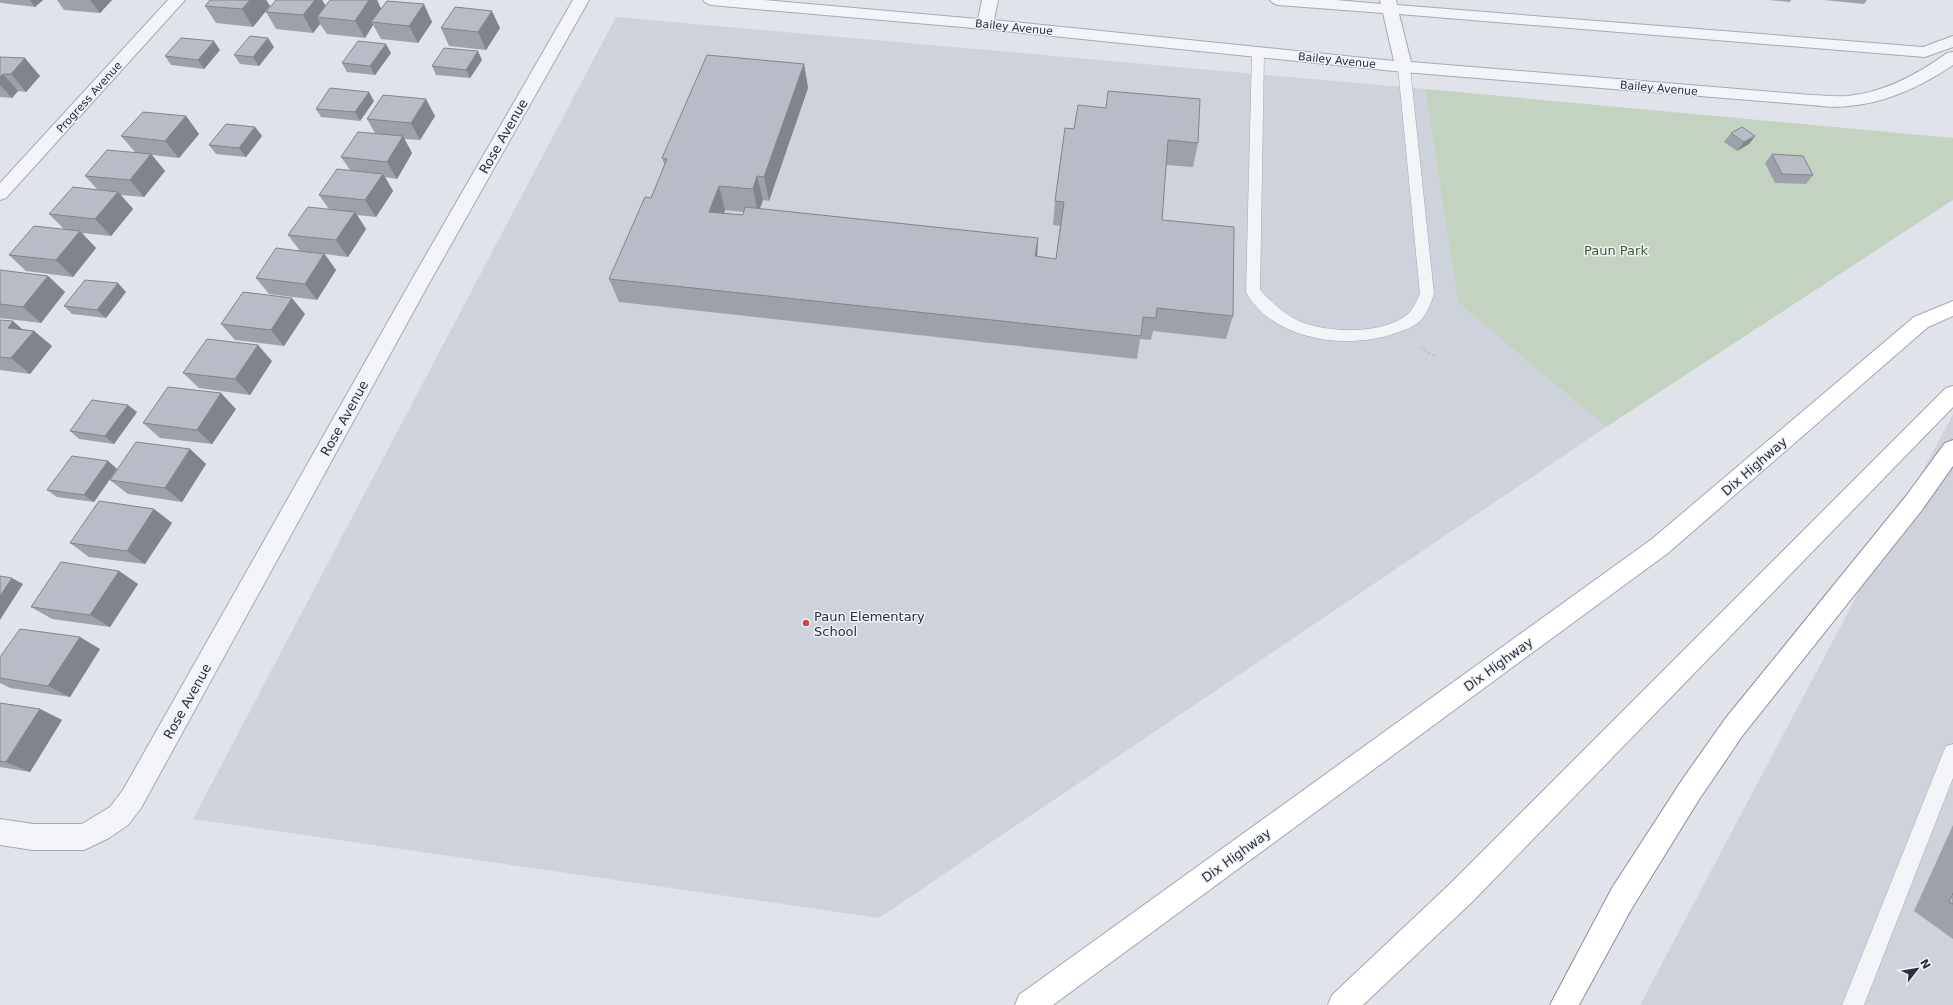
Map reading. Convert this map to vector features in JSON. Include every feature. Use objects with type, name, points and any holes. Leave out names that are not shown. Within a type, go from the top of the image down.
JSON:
[{"type":"main road","name":"Dix Highway","points":[[1029,1005],[1660,546],[1921,322],[1953,308]]},
{"type":"main road","points":[[1342,1005],[1462,892],[1953,394]]},
{"type":"main road","points":[[1564,1005],[1622,898],[1734,727],[1914,503],[1953,449]]},
{"type":"street","name":"Progress Avenue","points":[[0,194],[177,0]]},
{"type":"street","name":"Rose Avenue","points":[[0,832],[33,837],[84,836],[100,829],[119,816],[132,799],[418,286],[581,0]]},
{"type":"street","name":"Bailey Avenue","points":[[711,0],[985,24],[1404,67],[1803,99],[1848,101],[1895,90],[1932,72],[1953,57]]},
{"type":"street","points":[[985,24],[990,0]]},
{"type":"street","points":[[1278,0],[1388,5],[1925,52],[1953,41]]},
{"type":"street","points":[[1388,5],[1404,67]]},
{"type":"lane","points":[[1258,52],[1253,292],[1275,314],[1302,329],[1345,336],[1371,335],[1395,327],[1414,317],[1427,294],[1404,67]]},
{"type":"lane","points":[[1853,1005],[1953,753]]},
{"type":"shaded area","name":"Paun Elementary School","points":[[616,17],[1425,89],[1458,301],[1606,427],[879,918],[193,819]]},
{"type":"shaded area","points":[[1953,414],[1953,1005],[1640,1005]]},
{"type":"green space","name":"Paun Park","points":[[1425,89],[1953,138],[1953,200],[1606,427],[1458,302]]},
{"type":"building","points":[[210,0],[250,0],[242,9],[205,6]]},
{"type":"building","points":[[276,0],[315,0],[303,15],[266,12]]},
{"type":"building","points":[[330,0],[369,0],[355,21],[317,17]]},
{"type":"building","points":[[387,1],[424,4],[409,26],[371,22]]},
{"type":"building","points":[[455,7],[492,11],[478,32],[441,28]]},
{"type":"building","points":[[250,36],[268,38],[253,57],[234,55]]},
{"type":"building","points":[[181,38],[214,41],[198,60],[165,56]]},
{"type":"building","points":[[358,41],[386,44],[370,66],[342,63]]},
{"type":"building","points":[[444,48],[478,51],[466,70],[432,66]]},
{"type":"building","points":[[707,55],[804,64],[764,177],[757,176],[753,189],[719,186],[709,212],[743,215],[745,207],[1038,238],[1035,256],[1056,259],[1064,202],[1055,201],[1065,128],[1074,129],[1078,105],[1106,108],[1108,91],[1200,99],[1198,143],[1168,140],[1162,220],[1234,227],[1233,316],[1157,308],[1156,318],[1143,317],[1141,336],[609,279],[645,197],[651,198],[667,159],[662,158]]},
{"type":"building","points":[[0,57],[25,58],[11,74],[3,74],[0,77]]},
{"type":"building","points":[[330,88],[369,92],[355,112],[316,109]]},
{"type":"building","points":[[383,95],[426,99],[411,123],[367,119]]},
{"type":"building","points":[[143,112],[186,116],[165,141],[121,136]]},
{"type":"building","points":[[226,124],[255,127],[239,148],[209,145]]},
{"type":"building","points":[[1742,127],[1755,136],[1744,142],[1731,133]]},
{"type":"building","points":[[358,132],[403,136],[387,162],[341,157]]},
{"type":"building","points":[[107,150],[151,154],[130,180],[85,176]]},
{"type":"building","points":[[1772,154],[1803,156],[1813,175],[1782,174]]},
{"type":"building","points":[[337,169],[383,174],[365,200],[319,195]]},
{"type":"building","points":[[73,187],[118,192],[95,219],[49,214]]},
{"type":"building","points":[[308,207],[355,212],[336,240],[288,235]]},
{"type":"building","points":[[34,226],[80,231],[56,260],[9,255]]},
{"type":"building","points":[[276,248],[324,254],[305,284],[256,278]]},
{"type":"building","points":[[0,270],[48,276],[23,307],[0,304]]},
{"type":"building","points":[[85,280],[118,283],[97,310],[64,306]]},
{"type":"building","points":[[243,292],[292,298],[271,330],[221,324]]},
{"type":"building","points":[[0,320],[13,321],[8,328],[34,331],[11,358],[0,357]]},
{"type":"building","points":[[207,339],[258,345],[235,379],[183,373]]},
{"type":"building","points":[[168,387],[221,393],[197,430],[143,423]]},
{"type":"building","points":[[92,400],[128,405],[105,436],[70,431]]},
{"type":"building","points":[[136,442],[190,449],[165,488],[110,480]]},
{"type":"building","points":[[72,456],[108,461],[84,495],[47,490]]},
{"type":"building","points":[[99,501],[154,509],[127,551],[70,543]]},
{"type":"building","points":[[61,562],[119,571],[90,615],[31,607]]},
{"type":"building","points":[[0,576],[12,578],[0,596]]},
{"type":"building","points":[[20,629],[80,637],[48,686],[0,678],[0,657]]},
{"type":"building","points":[[0,703],[40,709],[6,762],[0,761]]},
{"type":"building","points":[[1953,893],[1953,904],[1949,902]]},
{"type":"place","name":"Paun Elementary School","points":[[806,623]]}]
